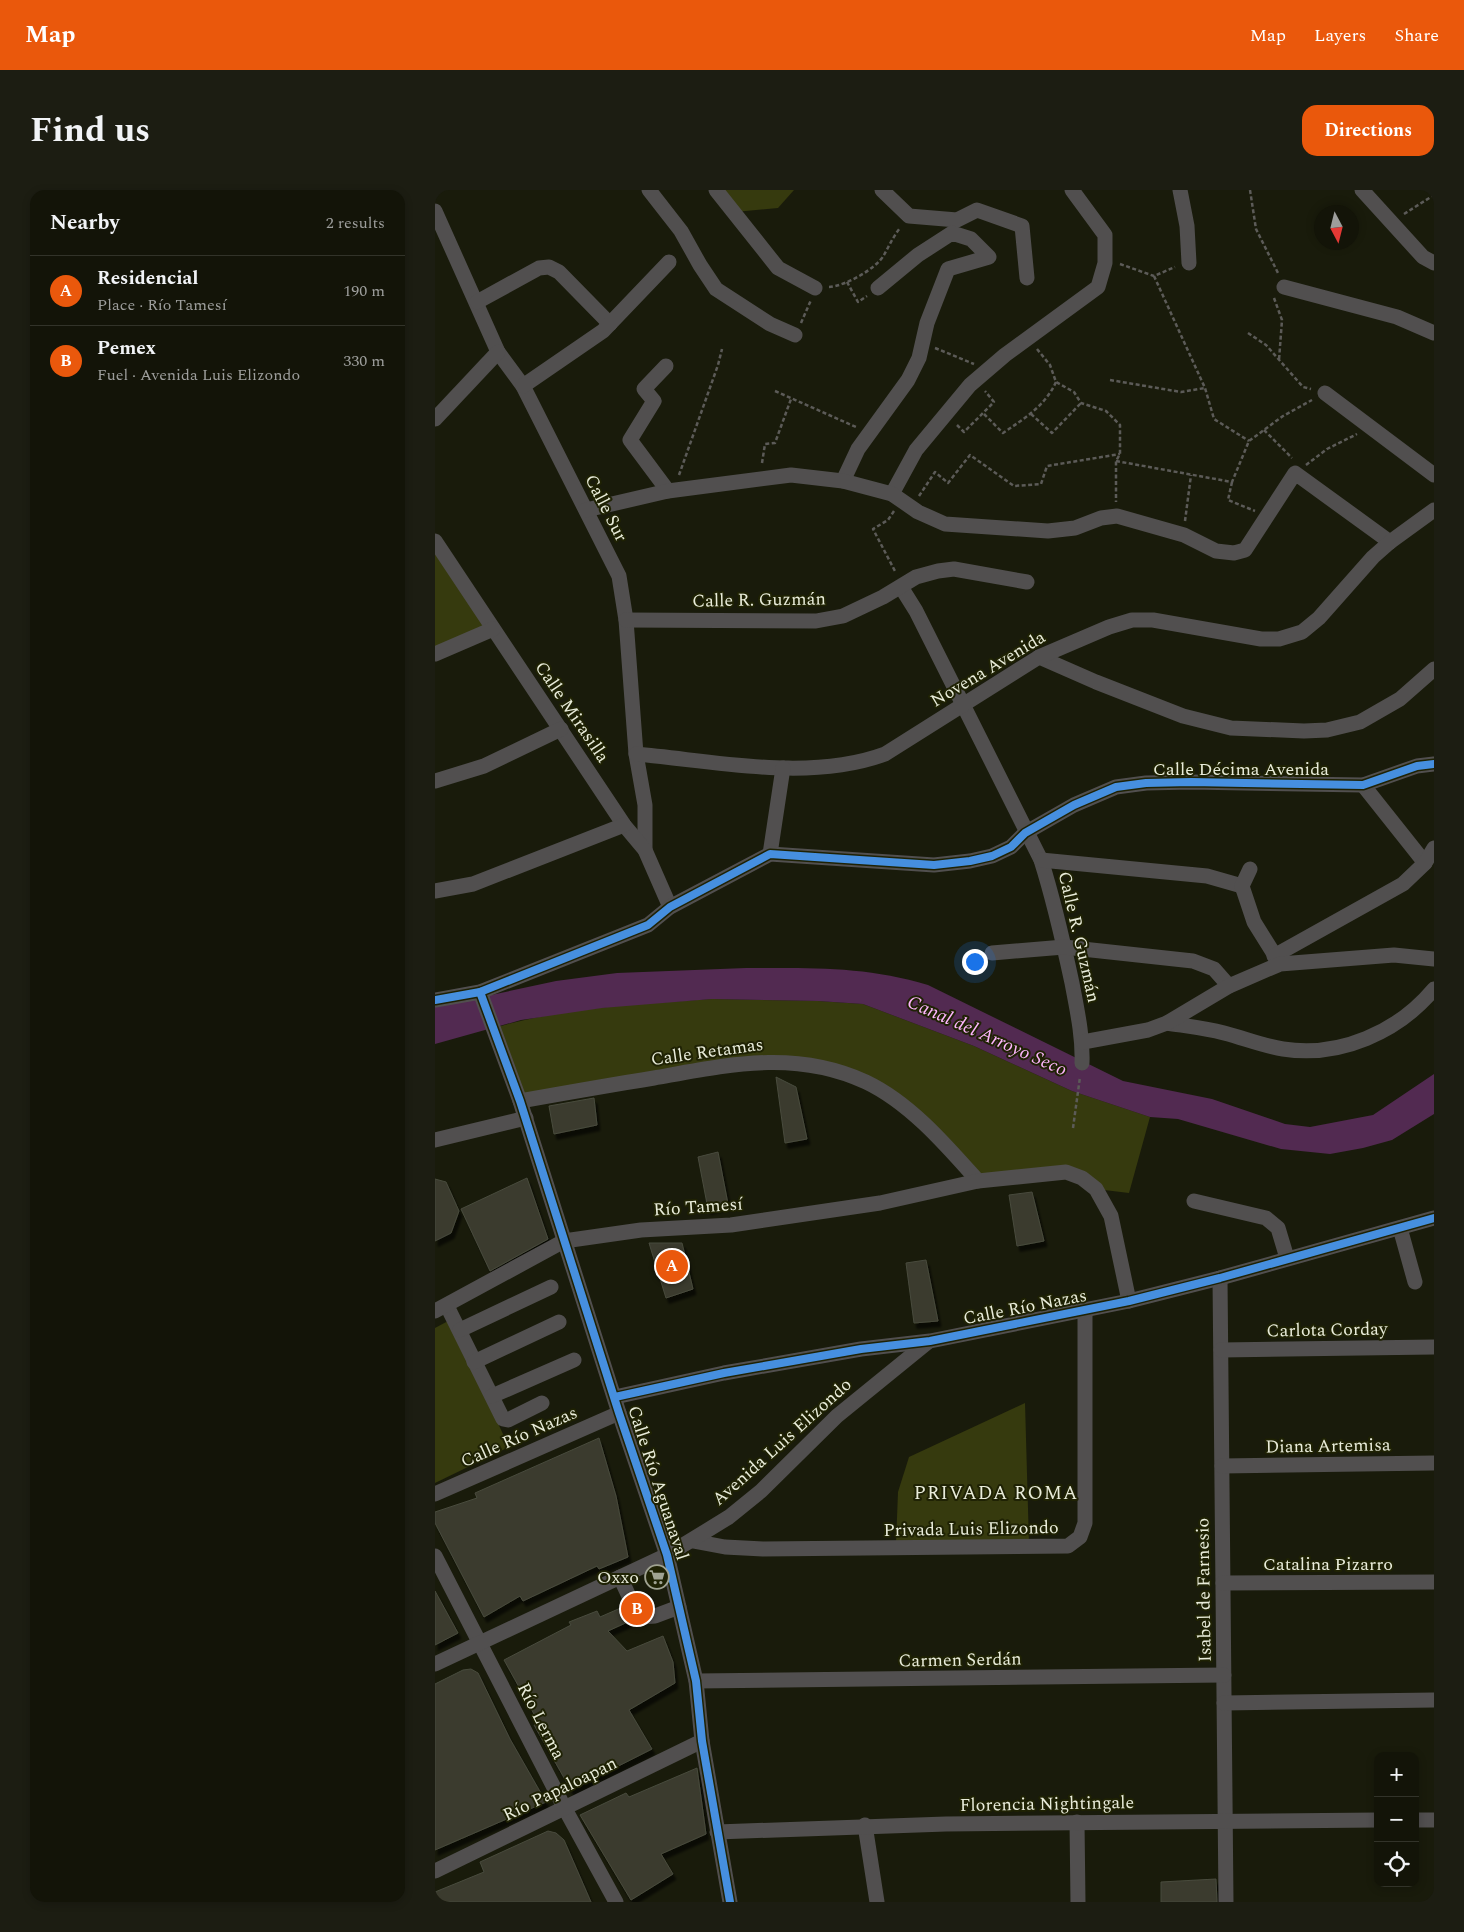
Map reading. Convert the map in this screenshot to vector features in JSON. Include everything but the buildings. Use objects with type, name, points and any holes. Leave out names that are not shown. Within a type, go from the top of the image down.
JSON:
[{"type":"street","points":[[649,190],[681,231],[716,289],[770,324],[795,335]]},
{"type":"street","points":[[716,190],[779,268],[815,288]]},
{"type":"street","points":[[882,190],[909,216],[957,220],[977,210],[1022,226],[1027,278]]},
{"type":"street","points":[[901,500],[904,476],[917,450],[975,380],[1098,287],[1105,263],[1105,235],[1072,190]]},
{"type":"street","points":[[1180,190],[1187,226],[1189,262]]},
{"type":"street","points":[[1362,190],[1423,257],[1434,263]]},
{"type":"street","name":"Calle Sur","points":[[435,211],[498,352],[523,386],[619,576],[626,620],[636,754],[645,805],[645,850]]},
{"type":"street","points":[[843,481],[858,448],[908,380],[919,358],[927,323],[948,269],[989,257],[971,239],[952,234],[918,255],[879,288]]},
{"type":"street","points":[[523,386],[603,332],[669,262]]},
{"type":"street","points":[[477,302],[539,268],[549,267],[559,272],[610,324]]},
{"type":"street","points":[[1283,284],[1397,317],[1434,334]]},
{"type":"street","points":[[435,419],[498,352]]},
{"type":"street","points":[[666,366],[644,389],[654,401],[630,440],[671,491]]},
{"type":"street","points":[[1325,393],[1434,475]]},
{"type":"street","points":[[586,510],[671,491],[791,475],[843,481],[901,500],[945,524],[1022,531],[1075,528],[1101,518],[1117,516],[1183,535],[1216,551],[1234,554],[1245,550],[1266,515],[1299,470],[1390,542]]},
{"type":"street","name":"Novena Avenida","points":[[636,754],[783,768],[862,762],[885,754],[1039,656],[1109,627],[1133,620],[1153,620],[1261,640],[1279,639],[1302,632],[1319,618],[1373,557],[1390,542],[1434,510]]},
{"type":"street","name":"Calle Mirasilla","points":[[435,541],[624,825],[645,850],[670,907]]},
{"type":"street","points":[[901,587],[916,577],[954,569],[1027,582]]},
{"type":"street","name":"Calle R. Guzmán","points":[[626,620],[816,621],[843,616],[901,587],[964,705],[1025,833],[1041,860],[1055,904],[1064,947],[1083,1042],[1083,1063]]},
{"type":"street","points":[[435,654],[493,628]]},
{"type":"street","points":[[1039,656],[1096,682],[1183,716],[1231,728],[1304,731],[1327,730],[1360,722],[1400,699],[1434,669]]},
{"type":"street","points":[[435,781],[484,766],[561,729]]},
{"type":"street","name":"Calle Décima Avenida","points":[[770,854],[934,865],[970,861],[992,856],[1011,848],[1025,833],[1074,805],[1123,786],[1146,783],[1191,782],[1363,785],[1417,766],[1434,764]]},
{"type":"street","points":[[435,1000],[481,995],[648,925],[670,907],[770,854],[783,768]]},
{"type":"street","points":[[1363,785],[1425,863]]},
{"type":"street","points":[[435,891],[473,884],[624,825]]},
{"type":"street","points":[[1083,1042],[1148,1030],[1167,1023],[1403,884],[1425,863],[1434,848]]},
{"type":"street","points":[[1041,860],[1207,876],[1242,886]]},
{"type":"street","points":[[1250,869],[1242,886],[1254,922],[1277,959]]},
{"type":"street","points":[[992,953],[1064,947],[1193,961],[1214,969],[1229,986]]},
{"type":"street","points":[[1277,959],[1393,955],[1434,959]]},
{"type":"street","points":[[1167,1023],[1223,1032],[1283,1049],[1322,1050],[1362,1042],[1392,1027],[1434,990]]},
{"type":"street","name":"Calle Río Aguanaval","points":[[481,995],[526,1118],[619,1413],[667,1555],[696,1682],[702,1741],[730,1902]]},
{"type":"street","name":"Calle Retamas","points":[[520,1101],[745,1062],[785,1062],[817,1065],[866,1082],[898,1102],[945,1144],[978,1181]]},
{"type":"street","points":[[435,1140],[526,1118]]},
{"type":"street","name":"Río Tamesí","points":[[441,1308],[564,1241],[641,1230],[731,1225],[880,1203],[978,1181],[1066,1172],[1082,1178],[1096,1190],[1111,1216],[1129,1301]]},
{"type":"street","points":[[1194,1201],[1266,1218],[1278,1228],[1287,1258]]},
{"type":"street","name":"Calle Río Nazas","points":[[615,1397],[743,1370],[861,1349],[930,1341],[1129,1301],[1220,1278],[1434,1218]]},
{"type":"street","points":[[1400,1228],[1415,1282]]},
{"type":"street","name":"Isabel de Farnesio","points":[[1220,1278],[1226,1902]]},
{"type":"street","points":[[460,1330],[551,1287]]},
{"type":"street","points":[[441,1308],[460,1330],[474,1362],[505,1420],[542,1403]]},
{"type":"street","name":"Privada Luis Elizondo","points":[[693,1541],[725,1547],[763,1549],[1068,1546],[1080,1537],[1085,1523],[1085,1310]]},
{"type":"street","points":[[474,1362],[559,1322]]},
{"type":"street","name":"Avenida Luis Elizondo","points":[[435,1664],[693,1541],[729,1517],[761,1491],[837,1416],[888,1372],[930,1341]]},
{"type":"street","name":"Carlota Corday","points":[[1221,1350],[1434,1347]]},
{"type":"street","points":[[492,1396],[574,1360]]},
{"type":"street","name":"Calle Río Nazas","points":[[435,1494],[619,1413]]},
{"type":"street","name":"Diana Artemisa","points":[[1222,1466],[1434,1464]]},
{"type":"street","name":"Río Lerma","points":[[435,1556],[481,1642],[564,1807],[616,1902]]},
{"type":"street","points":[[620,1577],[633,1607],[642,1617],[648,1618],[679,1607]]},
{"type":"street","name":"Catalina Pizarro","points":[[1223,1583],[1434,1582]]},
{"type":"street","name":"Carmen Serdán","points":[[696,1682],[1224,1675]]},
{"type":"street","points":[[1224,1703],[1434,1700]]},
{"type":"street","name":"Río Papaloapan","points":[[435,1871],[702,1741]]},
{"type":"street","name":"Florencia Nightingale","points":[[717,1832],[865,1825],[1374,1820]]},
{"type":"street","points":[[1419,1820],[1434,1820]]},
{"type":"street","points":[[1077,1822],[1078,1902]]},
{"type":"street","points":[[865,1825],[877,1902]]},
{"type":"path","points":[[1250,190],[1256,229],[1283,284],[1272,294],[1282,320],[1279,360]]},
{"type":"path","points":[[1391,222],[1434,195]]},
{"type":"path","points":[[795,335],[815,288],[838,287],[863,274],[883,257],[890,241],[909,216]]},
{"type":"path","points":[[1154,276],[1166,269],[1189,262]]},
{"type":"path","points":[[1105,263],[1125,264],[1154,276],[1205,388],[1214,419],[1249,441]]},
{"type":"path","points":[[847,282],[858,302],[879,288]]},
{"type":"path","points":[[1248,333],[1267,346],[1303,387],[1325,393]]},
{"type":"path","points":[[983,414],[1003,433],[1031,414],[1049,396],[1055,382],[1050,365],[1029,338]]},
{"type":"path","points":[[922,343],[988,370]]},
{"type":"path","points":[[671,491],[718,365],[722,348]]},
{"type":"path","points":[[945,415],[964,432],[994,402],[975,380]]},
{"type":"path","points":[[1110,380],[1181,392],[1205,388]]},
{"type":"path","points":[[1055,382],[1074,392],[1081,404],[1106,411],[1120,425],[1119,454],[1116,461],[1117,516]]},
{"type":"path","points":[[775,391],[869,432]]},
{"type":"path","points":[[1266,515],[1229,500],[1232,482],[1249,441],[1283,416],[1325,393]]},
{"type":"path","points":[[760,480],[765,444],[775,443],[791,399]]},
{"type":"path","points":[[1031,414],[1052,433],[1081,404]]},
{"type":"path","points":[[1264,430],[1299,470],[1327,449],[1372,427]]},
{"type":"path","points":[[901,587],[873,529],[889,520],[901,500],[935,472],[948,483],[970,456],[1014,486],[1041,484],[1047,466],[1119,454]]},
{"type":"path","points":[[1116,461],[1232,482]]},
{"type":"path","points":[[1183,535],[1191,475]]},
{"type":"path","points":[[1073,1128],[1083,1063]]},
{"type":"green space","points":[[715,190],[794,190],[778,208],[735,212]]},
{"type":"green space","points":[[435,540],[493,629],[435,654]]},
{"type":"green space","points":[[712,999],[818,1001],[863,1004],[974,1046],[1072,1091],[1150,1117],[1129,1193],[1096,1189],[1082,1178],[978,1181],[945,1144],[866,1082],[785,1062],[520,1101],[494,1028],[547,1015],[574,1011]]},
{"type":"green space","points":[[450,1320],[509,1447],[435,1483],[435,1328]]},
{"type":"green space","points":[[1025,1403],[1029,1544],[896,1544],[898,1492],[909,1457]]},
{"type":"water","name":"Canal del Arroyo Seco","points":[[746,968],[815,968],[860,971],[928,985],[1123,1081],[1212,1099],[1285,1124],[1310,1127],[1373,1115],[1434,1074],[1434,1114],[1392,1140],[1363,1148],[1330,1154],[1281,1149],[1178,1119],[1150,1117],[1072,1091],[974,1046],[863,1004],[818,1001],[712,999],[602,1008],[521,1020],[435,1044],[435,1007],[556,981],[617,973]]},
{"type":"cycle path","points":[[435,1000],[480,992],[648,925],[670,907],[770,854],[934,865],[970,861],[992,856],[1011,847],[1025,833],[1074,805],[1116,787],[1146,783],[1191,782],[1363,785],[1417,766],[1434,764]]},
{"type":"cycle path","points":[[480,992],[520,1101],[619,1413],[667,1555],[696,1681],[702,1741],[730,1902]]},
{"type":"cycle path","points":[[615,1397],[724,1373],[861,1349],[930,1341],[1129,1301],[1220,1278],[1434,1218]]},
{"type":"place","name":"Residencial","points":[[672,1266]]},
{"type":"place","name":"Oxxo","points":[[657,1577]]},
{"type":"place","name":"Pemex","points":[[637,1609]]},
{"type":"district","name":"PRIVADA ROMA","points":[[996,1493]]}]
